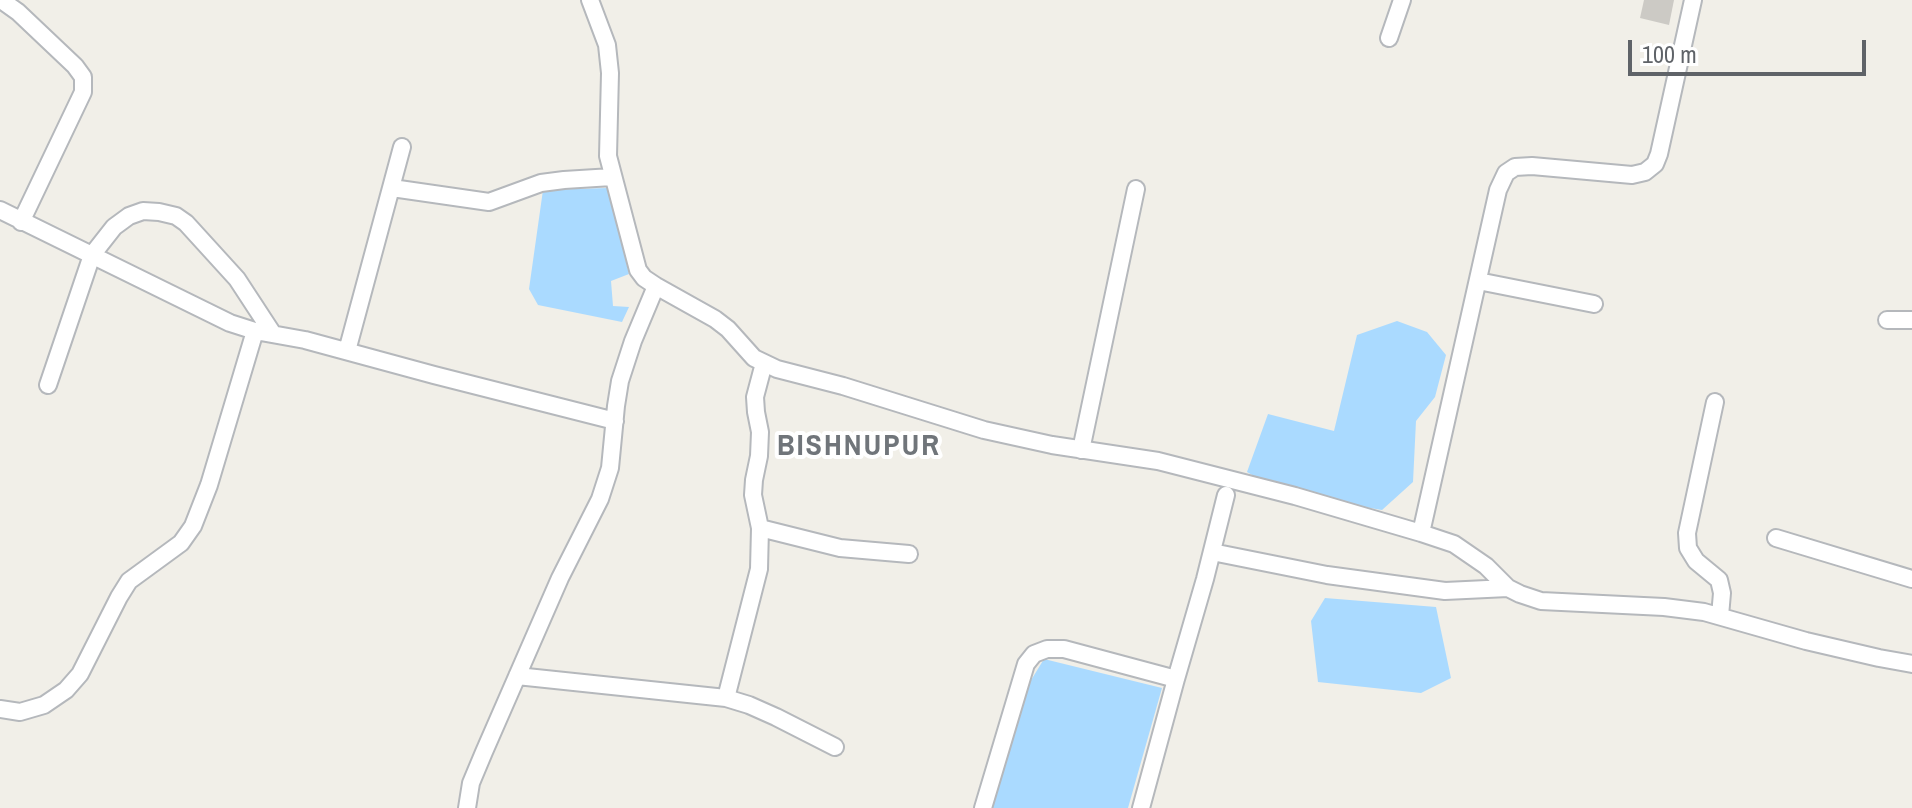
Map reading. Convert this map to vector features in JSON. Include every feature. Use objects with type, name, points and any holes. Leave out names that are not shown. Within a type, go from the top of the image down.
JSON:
[{"type":"street","points":[[1,0],[18,12],[83,77],[83,92],[21,222]]},
{"type":"street","points":[[590,0],[607,45],[610,73],[607,140],[612,177],[638,270],[656,286],[715,319],[754,358],[777,369],[984,430],[1081,450],[1158,461],[1295,496],[1421,533],[1454,544],[1486,566],[1508,588],[1541,601],[1664,607],[1720,616],[1806,641],[1912,664]]},
{"type":"street","points":[[1389,38],[1402,0]]},
{"type":"street","points":[[1421,533],[1498,190],[1506,173],[1515,167],[1532,166],[1632,175],[1645,172],[1655,164],[1693,0]]},
{"type":"street","points":[[347,351],[402,147]]},
{"type":"street","points":[[392,188],[489,202],[541,183],[612,177]]},
{"type":"street","points":[[1081,450],[1136,189]]},
{"type":"street","points":[[0,210],[230,323],[615,421]]},
{"type":"street","points":[[48,385],[92,255],[114,227],[143,211],[176,216],[186,223],[237,279],[273,334]]},
{"type":"street","points":[[1478,281],[1594,304]]},
{"type":"street","points":[[467,808],[471,783],[517,676],[560,578],[600,499],[610,468],[620,381],[656,286]]},
{"type":"street","points":[[1887,320],[1912,320]]},
{"type":"street","points":[[0,709],[20,712],[44,705],[66,690],[80,674],[129,581],[181,543],[193,526],[209,485],[255,331]]},
{"type":"street","points":[[726,698],[759,569],[760,528],[753,495],[760,432],[755,397],[764,363]]},
{"type":"street","points":[[1715,402],[1687,533],[1688,548],[1696,561],[1719,580],[1722,593],[1720,616]]},
{"type":"street","points":[[1141,808],[1226,495]]},
{"type":"street","points":[[760,528],[840,548],[909,554]]},
{"type":"street","points":[[1776,538],[1912,579]]},
{"type":"street","points":[[1212,552],[1327,575],[1445,591],[1508,588]]},
{"type":"street","points":[[983,808],[1026,664],[1034,654],[1047,649],[1064,649],[1176,679]]},
{"type":"street","points":[[517,676],[726,698],[776,717],[835,747]]},
{"type":"water","points":[[608,188],[629,274],[611,281],[613,306],[629,307],[622,322],[538,305],[529,289],[543,190]]},
{"type":"water","points":[[1397,321],[1427,332],[1446,355],[1435,397],[1416,421],[1413,482],[1382,510],[1283,493],[1247,472],[1268,414],[1334,431],[1357,335]]},
{"type":"water","points":[[1325,598],[1436,607],[1451,678],[1421,693],[1318,682],[1311,621]]},
{"type":"water","points":[[1044,659],[1162,688],[1128,808],[986,808],[1017,703]]},
{"type":"building","points":[[1644,0],[1674,0],[1669,25],[1640,18]]},
{"type":"district","name":"BISHNUPUR","points":[[859,447]]}]
